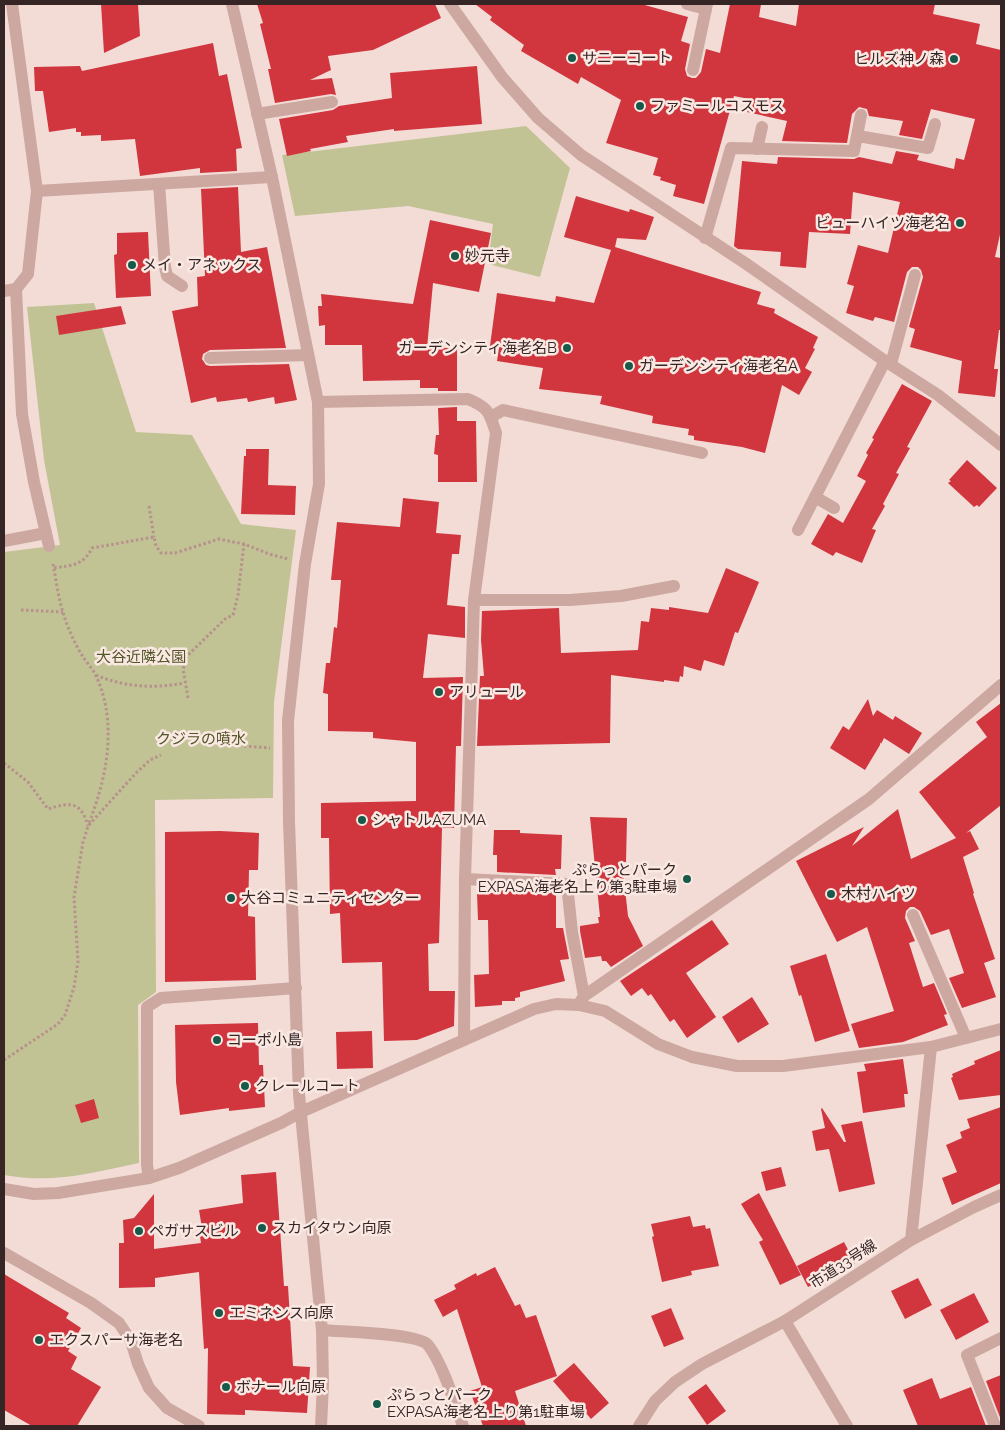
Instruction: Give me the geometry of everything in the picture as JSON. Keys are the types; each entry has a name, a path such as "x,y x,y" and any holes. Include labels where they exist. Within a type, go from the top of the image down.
{"street":[{"path":"12,4 38,192 28,274 10,290 22,414 34,482 49,546"},
{"path":"232,4 272,177 318,402 320,484 305,564 288,722 288,749 299,1094 322,1330 323,1384 321,1426"},
{"path":"450,4 502,77 538,118 581,155 745,263 938,395 1001,445"},
{"path":"687,4 707,6 693,70"},
{"path":"258,114 332,102"},
{"path":"705,238 731,148 854,151 861,115"},
{"path":"858,136 928,148 935,124"},
{"path":"757,149 762,127"},
{"path":"38,192 272,177"},
{"path":"159,184 167,276 182,286"},
{"path":"798,530 888,362 915,275"},
{"path":"210,358 308,355"},
{"path":"318,402 468,399 483,406 491,417 496,433 474,600 465,879 464,1040"},
{"path":"491,417 503,410 702,453"},
{"path":"814,498 834,508"},
{"path":"4,541 46,533"},
{"path":"474,600 570,600 620,596 674,586"},
{"path":"4,1189 34,1194 58,1193 149,1178 179,1168 534,1009 581,1000 869,799 1001,687"},
{"path":"465,879 567,884 581,1000"},
{"path":"913,915 966,1038"},
{"path":"149,1178 147,1155 147,1007 160,998 296,988"},
{"path":"581,1000 605,1011 658,1044 692,1057 738,1066 783,1066 931,1047 1001,1029"},
{"path":"910,1240 931,1047"},
{"name":"市道33号線","path":"639,1426 656,1401 675,1382 702,1364 786,1321 910,1240 1001,1195"},
{"path":"4,1254 91,1303 119,1323 131,1341 148,1388 166,1408 200,1426"},
{"path":"786,1321 846,1426"},
{"path":"322,1330 408,1337 426,1343 437,1360 463,1426"},
{"path":"995,1426 967,1355 1001,1338"}],"path":[{"path":"149,506 156,546 161,553 175,553 219,539 244,544 269,554 305,564"},
{"path":"54,568 79,563 87,558 92,548 154,538"},
{"path":"188,698 183,669 188,656 225,619 232,615 238,595 244,544"},
{"path":"4,1060 58,1024 65,1015 76,979 78,962 74,897 83,842 99,796 109,744 108,725 102,694 96,675 82,656 63,612 49,546"},
{"path":"21,610 63,612"},
{"path":"96,675 109,681 157,687 184,683"},
{"path":"244,746 288,749"},
{"path":"88,826 136,773 150,760 161,755"},
{"path":"4,763 28,782 48,809 64,804 76,806 84,812 88,826"}],"green space":[{"path":"526,126 570,168 540,277 488,264 493,224 408,206 295,216 282,155"},
{"name":"大谷近隣公園","path":"94,303 136,432 192,435 241,524 296,530 274,702 273,798 155,800 156,992 138,1005 139,1163 56,1178 22,1177 4,1175 4,552 60,545 44,460 27,307"}],"building":[{"path":"101,4 138,4 140,36 104,53"},
{"path":"257,4 435,4 441,18 373,50 328,56 331,70 310,80 332,78 336,95 331,94 275,103 268,69 271,69 260,24 263,23"},
{"path":"475,4 641,4 688,17 681,41 690,44 685,69 687,76 692,78 696,78 701,72 706,49 720,53 730,4 761,4 759,17 796,26 799,4 935,4 933,14 980,24 976,44 1001,50 1001,230 995,257 1001,258 1001,330 999,330 994,369 998,369 995,397 958,393 962,361 910,347 915,329 909,327 923,277 918,267 912,267 907,272 894,322 875,317 873,321 846,313 854,286 847,284 858,245 888,253 900,202 853,192 850,234 809,232 806,268 780,266 781,252 738,249 734,246 742,161 777,164 778,157 854,159 859,157 892,164 896,151 919,155 917,160 954,169 956,158 964,160 975,119 931,109 922,139 899,135 903,121 869,116 867,109 859,107 852,114 847,143 782,141 787,121 747,112 749,99 734,96 704,204 673,196 676,185 660,180 661,177 653,175 658,158 606,143 621,100 581,77 578,84 521,51 524,45 490,20 492,17"},
{"path":"213,43 219,76 227,74 242,148 236,149 237,171 200,173 200,168 140,176 135,139 101,141 101,135 81,136 81,132 76,132 76,128 49,132 43,91 35,91 34,67 80,66 82,71"},
{"path":"477,66 482,124 394,131 394,129 346,136 348,142 310,149 311,151 287,156 279,119 333,110 339,106 392,98 390,73"},
{"path":"238,187 241,252 267,247 286,348 210,350 203,354 202,359 206,365 210,366 289,364 297,400 275,404 274,397 248,402 247,398 217,402 216,397 191,403 172,311 198,306 197,277 205,276 201,189"},
{"path":"576,196 629,212 630,209 654,217 646,240 617,238 615,247 761,292 757,304 775,309 774,313 818,337 813,348 815,349 805,368 812,372 799,395 782,385 765,453 742,447 694,440 694,436 688,435 689,429 652,423 653,416 600,404 602,396 539,389 543,368 497,361 499,348 490,346 497,293 555,302 556,296 594,303 611,250 564,237"},
{"path":"430,220 491,233 479,292 433,283 427,348 457,348 457,391 438,391 438,388 420,388 420,380 363,381 362,345 325,345 325,325 319,326 318,306 322,306 321,294 413,304"},
{"name":"メイ・アネックス","path":"148,232 151,296 116,298 114,255 117,254 117,233"},
{"path":"121,306 126,324 59,335 56,316"},
{"path":"902,384 932,401 907,447 910,448 896,473 899,474 883,504 885,506 872,529 876,530 862,563 836,552 833,556 811,544 828,514 843,523 866,481 857,476 868,455 866,453 874,439 872,438"},
{"path":"457,407 457,421 476,421 477,482 438,482 438,455 434,454 436,435 439,435 438,408"},
{"path":"246,449 269,449 268,485 296,486 295,515 241,514"},
{"path":"967,460 997,488 979,507 977,505 974,507 948,483"},
{"path":"403,498 439,502 436,533 461,535 459,554 452,554 447,605 465,607 465,638 428,634 423,678 463,677 461,746 456,746 454,828 442,828 439,943 428,944 429,991 455,991 454,1026 417,1040 384,1041 382,962 342,963 340,913 330,914 329,838 321,838 321,803 416,801 416,742 373,738 373,732 328,731 328,694 323,693 326,663 330,663 334,627 337,628 341,580 331,580 337,522 400,527"},
{"path":"726,568 759,582 738,633 735,632 724,666 704,660 701,671 684,666 683,677 680,676 679,682 664,680 664,682 611,675 610,743 477,746 480,676 484,676 481,640 482,611 559,608 561,653 638,650 641,621 649,622 651,608 669,610 669,607 708,613"},
{"path":"868,699 873,716 877,710 893,720 895,716 922,733 909,754 884,738 865,770 830,748 843,726 849,730"},
{"path":"1001,703 1001,805 966,833 970,831 979,849 963,857 973,894 995,959 984,963 996,997 962,1008 949,978 964,973 949,929 931,935 920,911 910,907 906,911 905,918 915,941 909,943 923,987 934,983 947,1014 944,1015 948,1025 903,1042 859,1048 851,1024 894,1011 867,927 837,942 796,861 864,827 852,846 898,809 911,859 956,838 919,792 987,737 976,722"},
{"path":"590,817 627,818 626,862 622,862 628,916 643,946 611,967 606,961 602,961 601,956 585,958 580,931 580,926 599,923 598,917 600,917"},
{"path":"494,830 520,830 520,833 562,835 561,869 555,869 556,875 497,872 497,855 493,855"},
{"name":"大谷コミュニティセンター","path":"220,831 259,833 258,870 249,870 248,916 255,917 256,980 165,982 165,832"},
{"path":"497,889 556,892 556,928 563,928 569,959 560,960 565,981 520,992 520,997 515,998 515,1001 502,1001 502,1005 475,1007 474,975 489,974 488,920 478,920 477,893 497,893"},
{"path":"712,920 729,944 686,973 716,1017 687,1038 674,1019 670,1022 651,994 648,996 642,988 631,996 620,981"},
{"path":"826,954 850,1031 815,1042 790,966"},
{"path":"752,997 769,1024 738,1043 722,1017"},
{"path":"258,1023 259,1065 263,1065 265,1107 229,1111 229,1108 180,1115 176,1082 175,1025"},
{"path":"372,1031 373,1068 337,1069 336,1032"},
{"path":"1001,1050 1001,1095 959,1100 951,1078 953,1077 952,1074 975,1064 974,1061"},
{"path":"903,1059 908,1094 904,1094 905,1107 863,1113 857,1072 866,1071 864,1064"},
{"path":"94,1099 99,1118 81,1123 75,1105"},
{"path":"1001,1107 1001,1183 952,1205 942,1178 957,1172 946,1145 962,1138 960,1132 970,1128 967,1119"},
{"path":"822,1108 844,1142 846,1142 841,1125 862,1121 875,1184 839,1192 829,1149 816,1151 812,1131 825,1128"},
{"path":"781,1167 786,1186 766,1191 761,1172"},
{"path":"276,1172 284,1286 288,1286 293,1366 310,1367 307,1413 245,1410 245,1415 207,1414 208,1348 204,1349 199,1272 155,1278 155,1287 119,1288 119,1243 124,1243 123,1220 134,1218 154,1194 154,1249 201,1243 199,1229 202,1228 199,1210 243,1203 241,1175"},
{"path":"759,1193 801,1275 780,1285 759,1242 763,1240 741,1204"},
{"path":"690,1216 693,1227 705,1225 706,1229 710,1228 719,1266 691,1271 692,1275 662,1282 651,1224"},
{"path":"844,1242 855,1263 808,1287 797,1266"},
{"path":"495,1267 515,1306 520,1304 526,1318 536,1315 557,1376 515,1391 526,1426 483,1426 470,1391 482,1387 457,1309 443,1317 434,1300 456,1289 454,1285 476,1273 477,1276"},
{"name":"エクスパーサ海老名","path":"4,1274 69,1313 66,1318 81,1328 68,1351 77,1357 71,1369 101,1387 77,1426 32,1426 4,1410"},
{"path":"918,1278 932,1305 905,1319 891,1291"},
{"path":"974,1293 989,1322 956,1340 940,1310"},
{"path":"671,1308 684,1339 664,1347 651,1316"},
{"path":"574,1363 609,1403 591,1419 580,1406 577,1409 553,1381"},
{"path":"1001,1375 1001,1420 986,1381"},
{"path":"932,1378 940,1399 971,1387 986,1426 918,1426 903,1390"},
{"path":"706,1384 726,1411 707,1425 688,1397"}],"place":[{"name":"サニーコート","path":"572,58"},
{"name":"ヒルズ神ノ森","path":"954,59"},
{"name":"ファミールコスモス","path":"640,106"},
{"name":"ビューハイツ海老名","path":"960,223"},
{"name":"妙元寺","path":"455,256"},
{"name":"メイ・アネックス","path":"132,265"},
{"name":"ガーデンシティ海老名B","path":"567,348"},
{"name":"ガーデンシティ海老名A","path":"629,366"},
{"name":"アリュール","path":"439,692"},
{"name":"シャトルAZUMA","path":"362,820"},
{"name":"ぷらっとパーク EXPASA海老名上り第3駐車場","path":"687,879"},
{"name":"木村ハイツ","path":"831,894"},
{"name":"大谷コミュニティセンター","path":"231,898"},
{"name":"コーポ小島","path":"217,1040"},
{"name":"クレールコート","path":"245,1086"},
{"name":"スカイタウン向原","path":"262,1228"},
{"name":"ペガサスビル","path":"139,1231"},
{"name":"エミネンス向原","path":"219,1313"},
{"name":"エクスパーサ海老名","path":"39,1340"},
{"name":"ボナール向原","path":"226,1387"},
{"name":"ぷらっとパーク EXPASA海老名上り第1駐車場","path":"377,1404"}],"park label":[{"name":"クジラの噴水","path":"201,739"}]}
